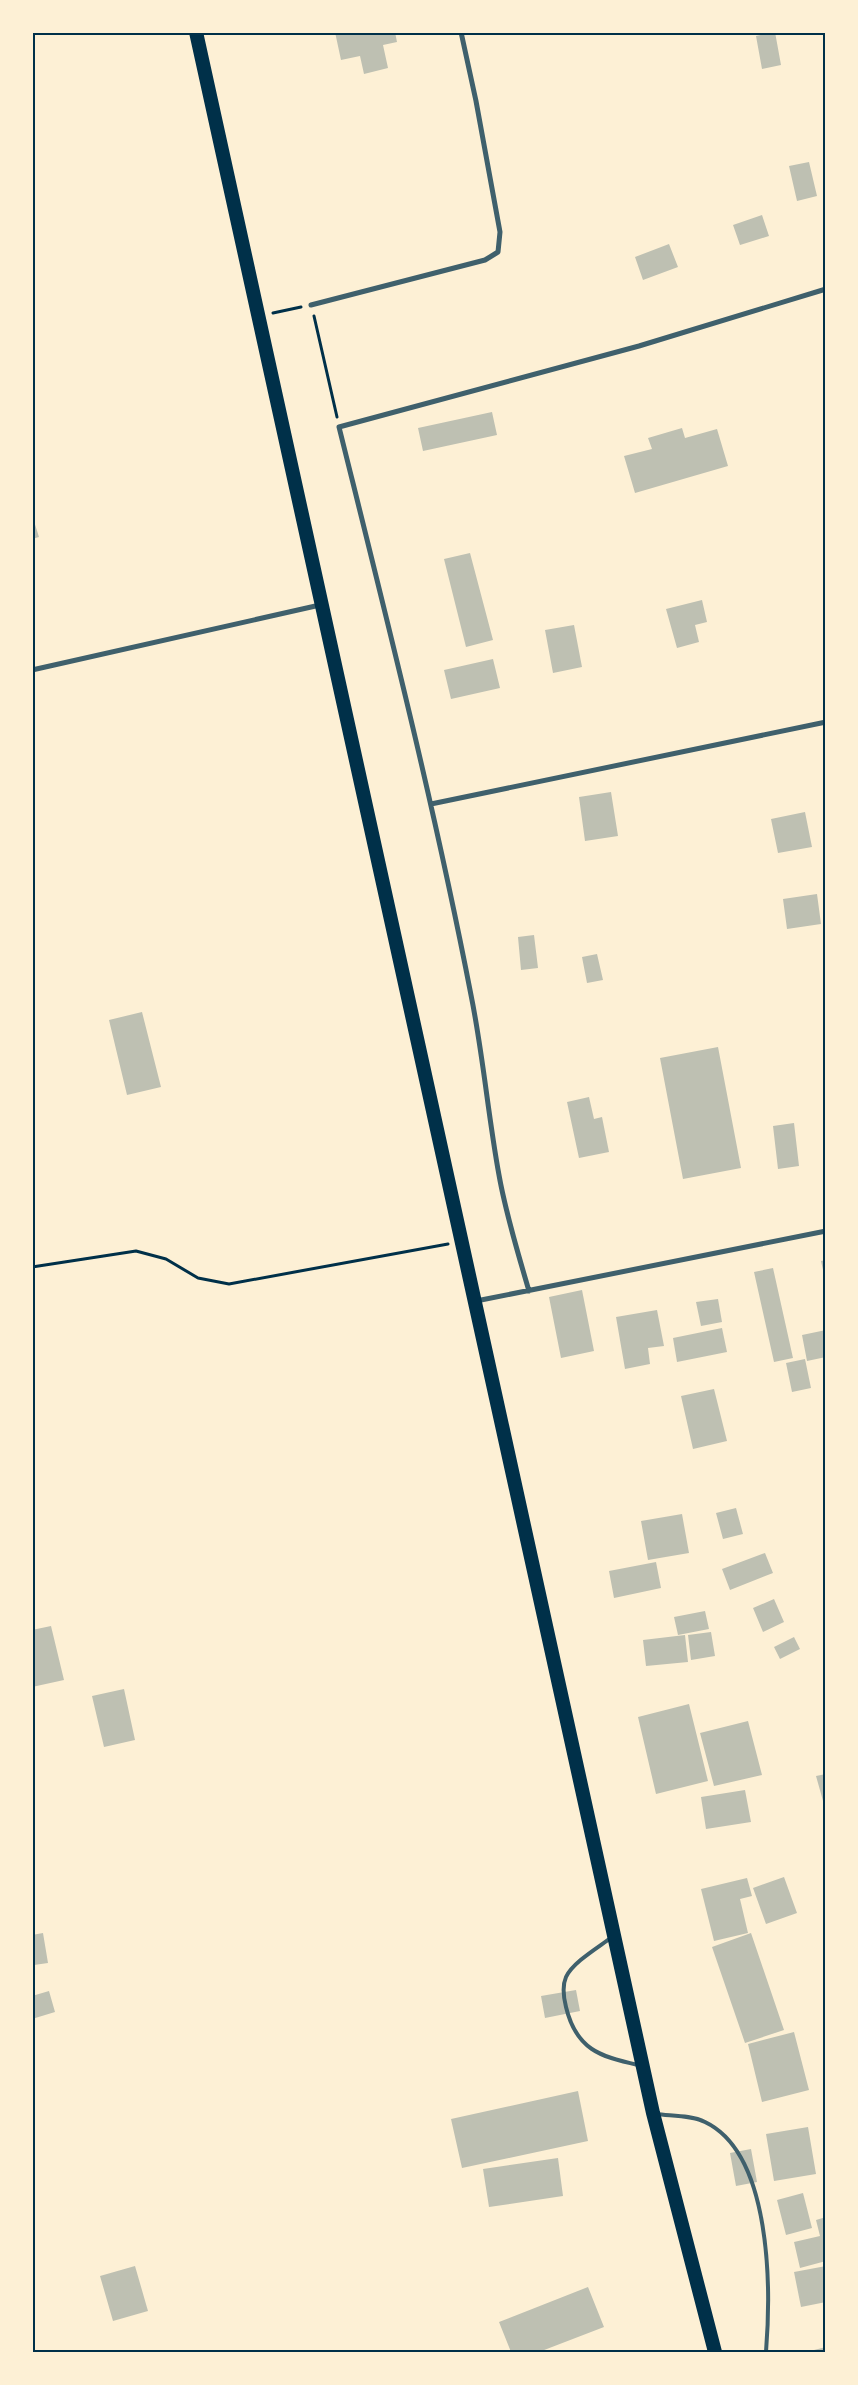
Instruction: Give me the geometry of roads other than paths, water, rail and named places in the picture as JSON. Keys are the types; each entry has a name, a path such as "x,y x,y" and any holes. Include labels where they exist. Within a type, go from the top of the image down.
{"highway":[{"path":"196,32 320,605 653,2113 715,2352"}],"street":[{"path":"311,305 485,260 498,252 500,232 476,101 461,32"},
{"path":"529,1291 504,1201 472,997 431,804 339,427 640,346 826,289"},
{"path":"32,670 320,605"},
{"path":"431,804 826,722"},
{"path":"474,1302 826,1231"}],"lane":[{"path":"614,1935 582,1959 566,1977 564,1995 570,2021 583,2044 605,2058 643,2066"},
{"path":"653,2113 704,2121 720,2131 738,2151 753,2188 765,2244 768,2321 766,2352"}]}
